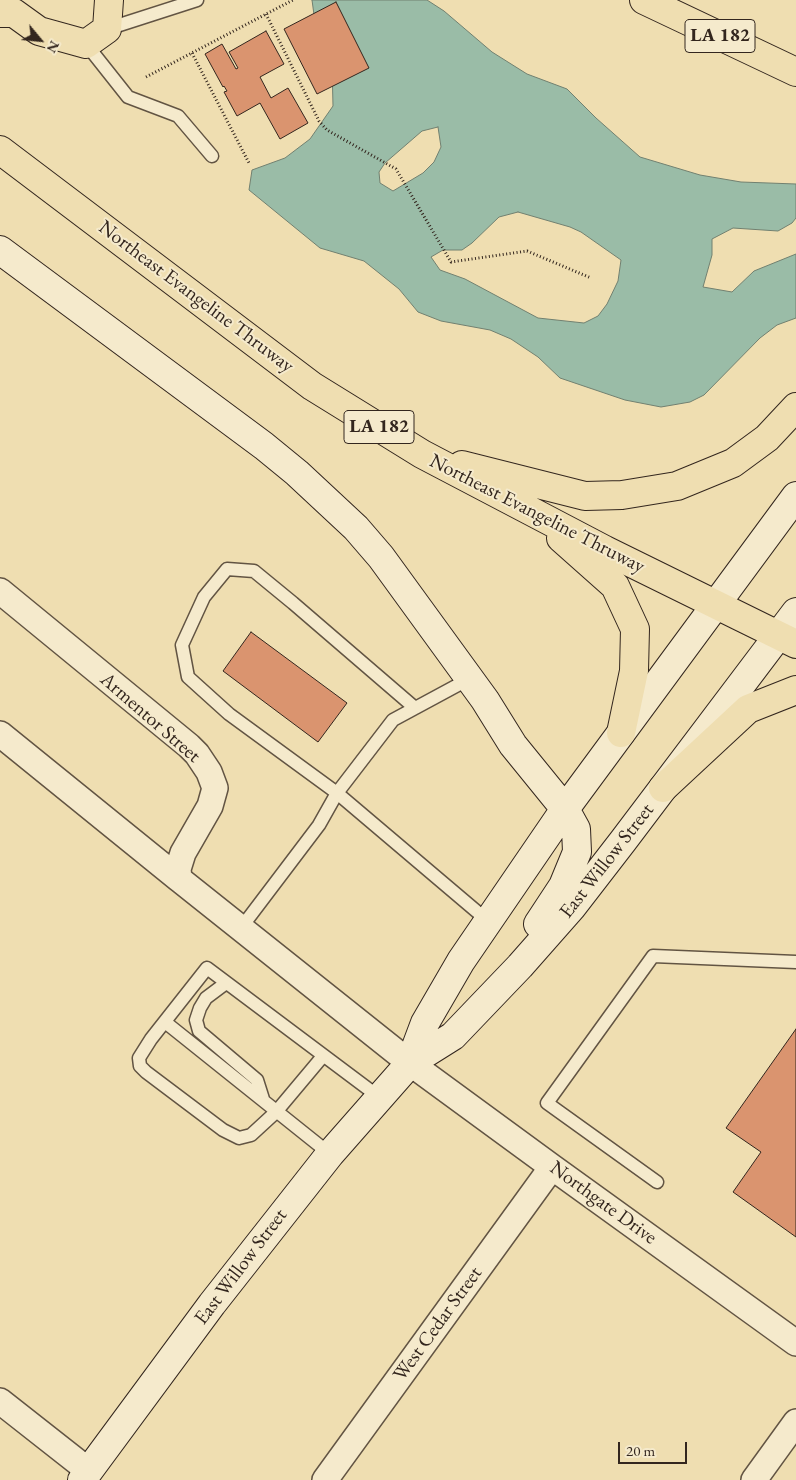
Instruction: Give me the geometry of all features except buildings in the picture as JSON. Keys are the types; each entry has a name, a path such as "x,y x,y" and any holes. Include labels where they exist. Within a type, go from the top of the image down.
{"highway":[{"path":"5,9 39,30 97,36 109,0"},
{"name":"LA 182","path":"644,0 792,71"},
{"name":"Northeast Evangeline Thruway","path":"0,150 312,386 422,454 532,513 787,640"},
{"path":"422,454 586,496 622,495 677,486 733,463 767,438 796,407"},
{"path":"532,513 615,586 635,629 634,671 621,733"},
{"path":"663,788 748,709 796,690"}],"main road":[{"path":"0,250 264,446 297,473 356,528 380,557 469,679 513,745 565,809 576,830 577,852 563,886 540,921 520,966"},
{"name":"East Willow Street","path":"410,1063 425,1023 461,960 565,809 796,496"},
{"name":"East Willow Street","path":"85,1475 212,1304 330,1154 410,1063 453,1036 520,966 572,907 663,788 787,640 796,612"}],"street":[{"name":"Armentor Street","path":"0,591 189,746 209,772 215,788 210,806 183,853 178,869 179,878"},
{"path":"0,734 410,1063"},
{"name":"Northgate Drive","path":"410,1063 796,1343"},
{"name":"West Cedar Street","path":"325,1480 552,1167"},
{"path":"0,1401 85,1475"},
{"path":"754,1480 796,1422"}],"lane":[{"path":"198,0 97,36 128,97 178,116 212,156"},
{"path":"415,708 254,571 227,569 204,597 182,645 188,677 229,714 337,793 488,921"},
{"path":"241,928 319,825 337,793 393,720 469,679"},
{"path":"657,1182 547,1103 653,956 796,962"},
{"path":"323,1056 276,1112 250,1135 239,1138 223,1130 146,1072 140,1066 138,1058 207,968 379,1097"},
{"path":"226,983 206,998 200,1008 196,1020 199,1031 257,1080 263,1099"},
{"path":"165,1022 330,1154"}],"path":[{"path":"146,77 293,0"},
{"path":"266,14 319,121 327,130 396,169 451,262 527,250 591,278"},
{"path":"192,53 250,163"}],"shaded area":[{"path":"312,0 427,0 444,11 492,52 527,74 567,89 640,157 700,175 741,182 796,184 796,218 792,223 778,231 733,228 712,239 712,255 703,287 732,292 754,271 796,254 796,318 777,325 760,338 704,395 690,402 661,407 625,400 560,378 538,357 511,339 490,330 441,321 418,312 399,289 364,261 320,248 249,190 252,170 285,158 310,139 333,106 332,65 315,22","holes":["438,127 441,147 434,162 423,173 393,191 380,183 379,172 385,163 422,131","518,212 581,232 621,260 618,281 607,304 598,316 584,323 538,318 465,279 440,270 431,257 443,250 462,250 499,217"]}]}
